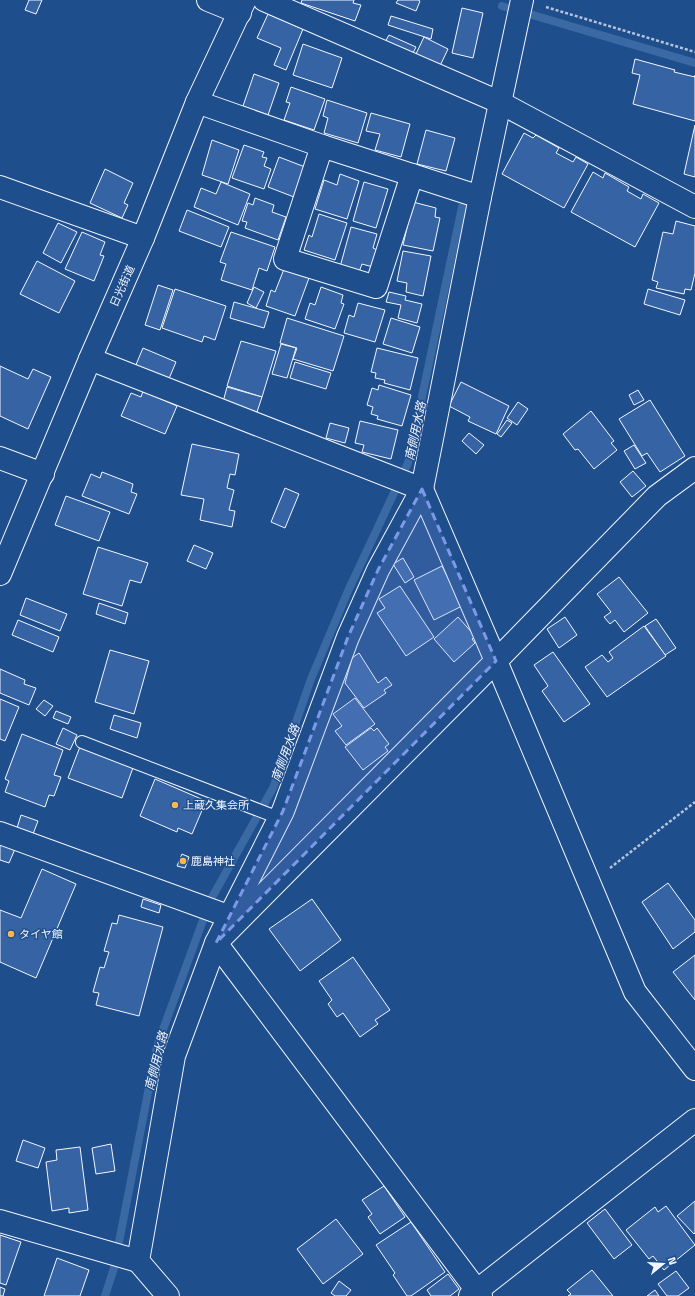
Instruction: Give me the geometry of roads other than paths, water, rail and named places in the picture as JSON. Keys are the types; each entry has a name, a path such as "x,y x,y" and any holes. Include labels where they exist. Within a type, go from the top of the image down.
{"main road":[{"path":"208,0 242,6"},
{"path":"264,0 499,102 695,207"},
{"path":"131,1259 174,1056 216,943 222,914 275,816 348,637 416,487 522,0"},
{"name":"日光街道","path":"0,574 90,359 143,238 197,102 242,6"},
{"path":"197,102 322,146 480,197"},
{"path":"322,146 285,259 376,287 412,175"},
{"path":"0,187 143,238"},
{"path":"90,359 416,487 496,661 635,992 695,1069"},
{"path":"0,458 43,474"},
{"path":"216,943 496,661 657,496 695,468"},
{"path":"0,833 222,914"},
{"path":"216,943 476,1294 695,1120"},
{"path":"0,1221 131,1259 168,1296"}],"lane":[{"path":"82,742 275,816"}],"waterway":[{"path":"502,6 695,63"},
{"name":"南側用水路","path":"105,1296 114,1268 157,1046 210,901 273,788 311,679 348,591 408,463 462,207"}],"place":[{"name":"上蔵久集会所","path":"175,805"},
{"name":"鹿島神社","path":"183,861"},
{"name":"タイヤ館","path":"11,934"}]}
